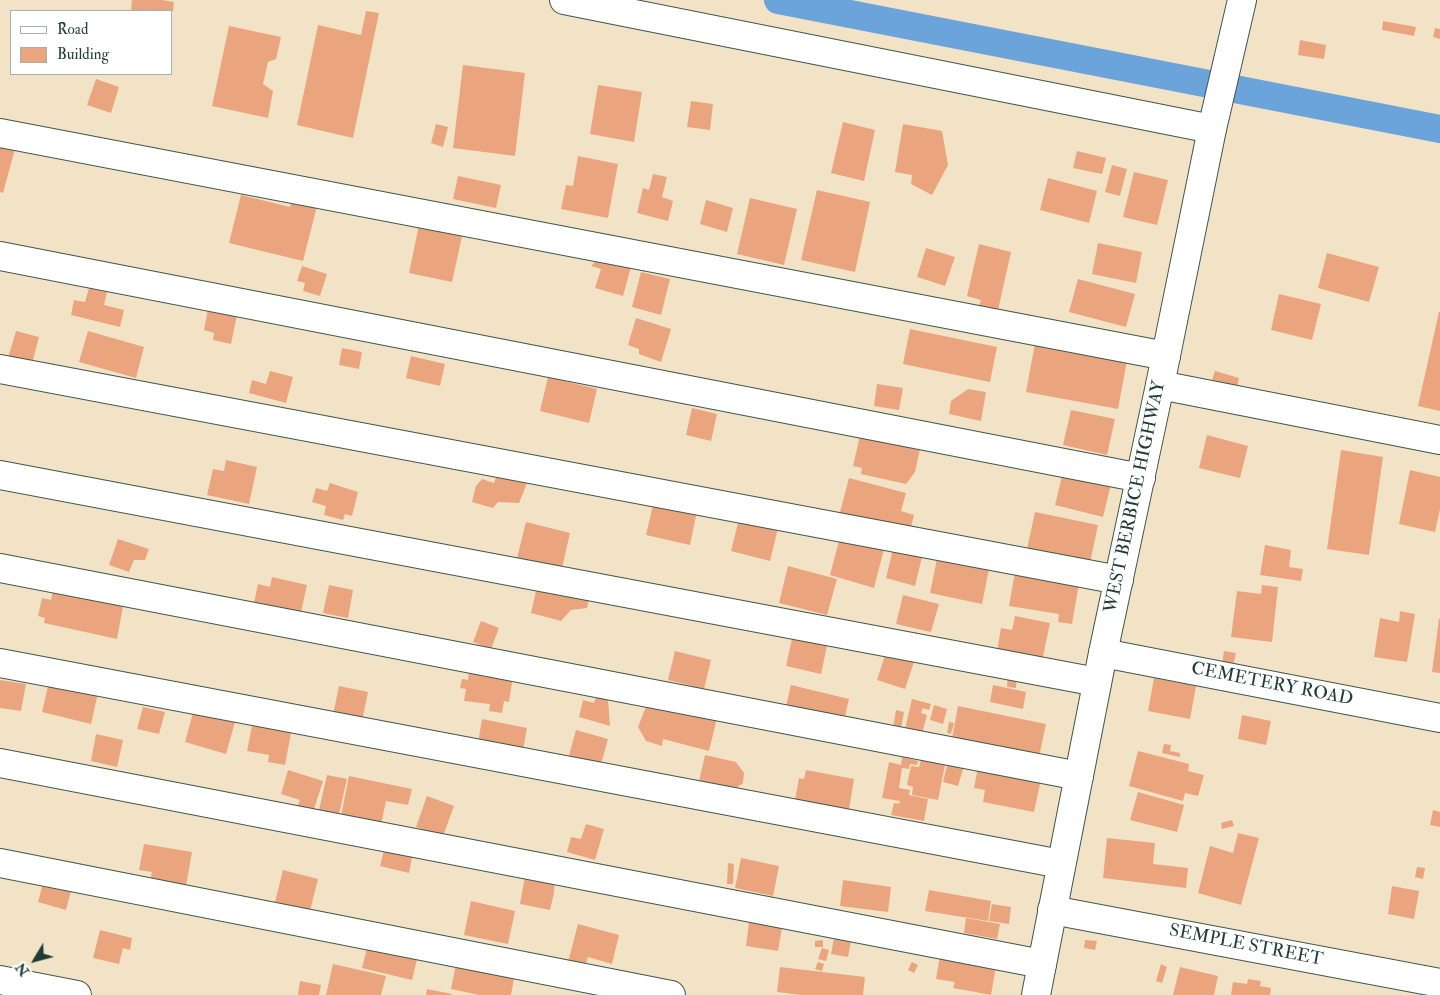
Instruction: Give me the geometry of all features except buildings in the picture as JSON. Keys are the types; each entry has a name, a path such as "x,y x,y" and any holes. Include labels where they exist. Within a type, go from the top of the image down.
{"street":[{"path":"564,0 1212,129"},
{"name":"WEST BERBICE HIGHWAY","path":"1036,995 1103,653 1141,478 1212,129 1242,0"},
{"path":"0,133 1166,356"},
{"path":"0,256 1141,478"},
{"path":"0,369 1119,580"},
{"path":"1160,385 1440,440"},
{"path":"0,476 1098,682"},
{"path":"0,568 1079,776"},
{"name":"CEMETERY ROAD","path":"1103,653 1440,718"},
{"path":"0,663 1061,864"},
{"path":"0,763 1042,964"},
{"path":"0,863 671,995"},
{"name":"SEMPLE STREET","path":"1052,910 1440,983"},
{"path":"0,980 77,995"}],"waterway":[{"path":"778,0 1440,129"}]}
